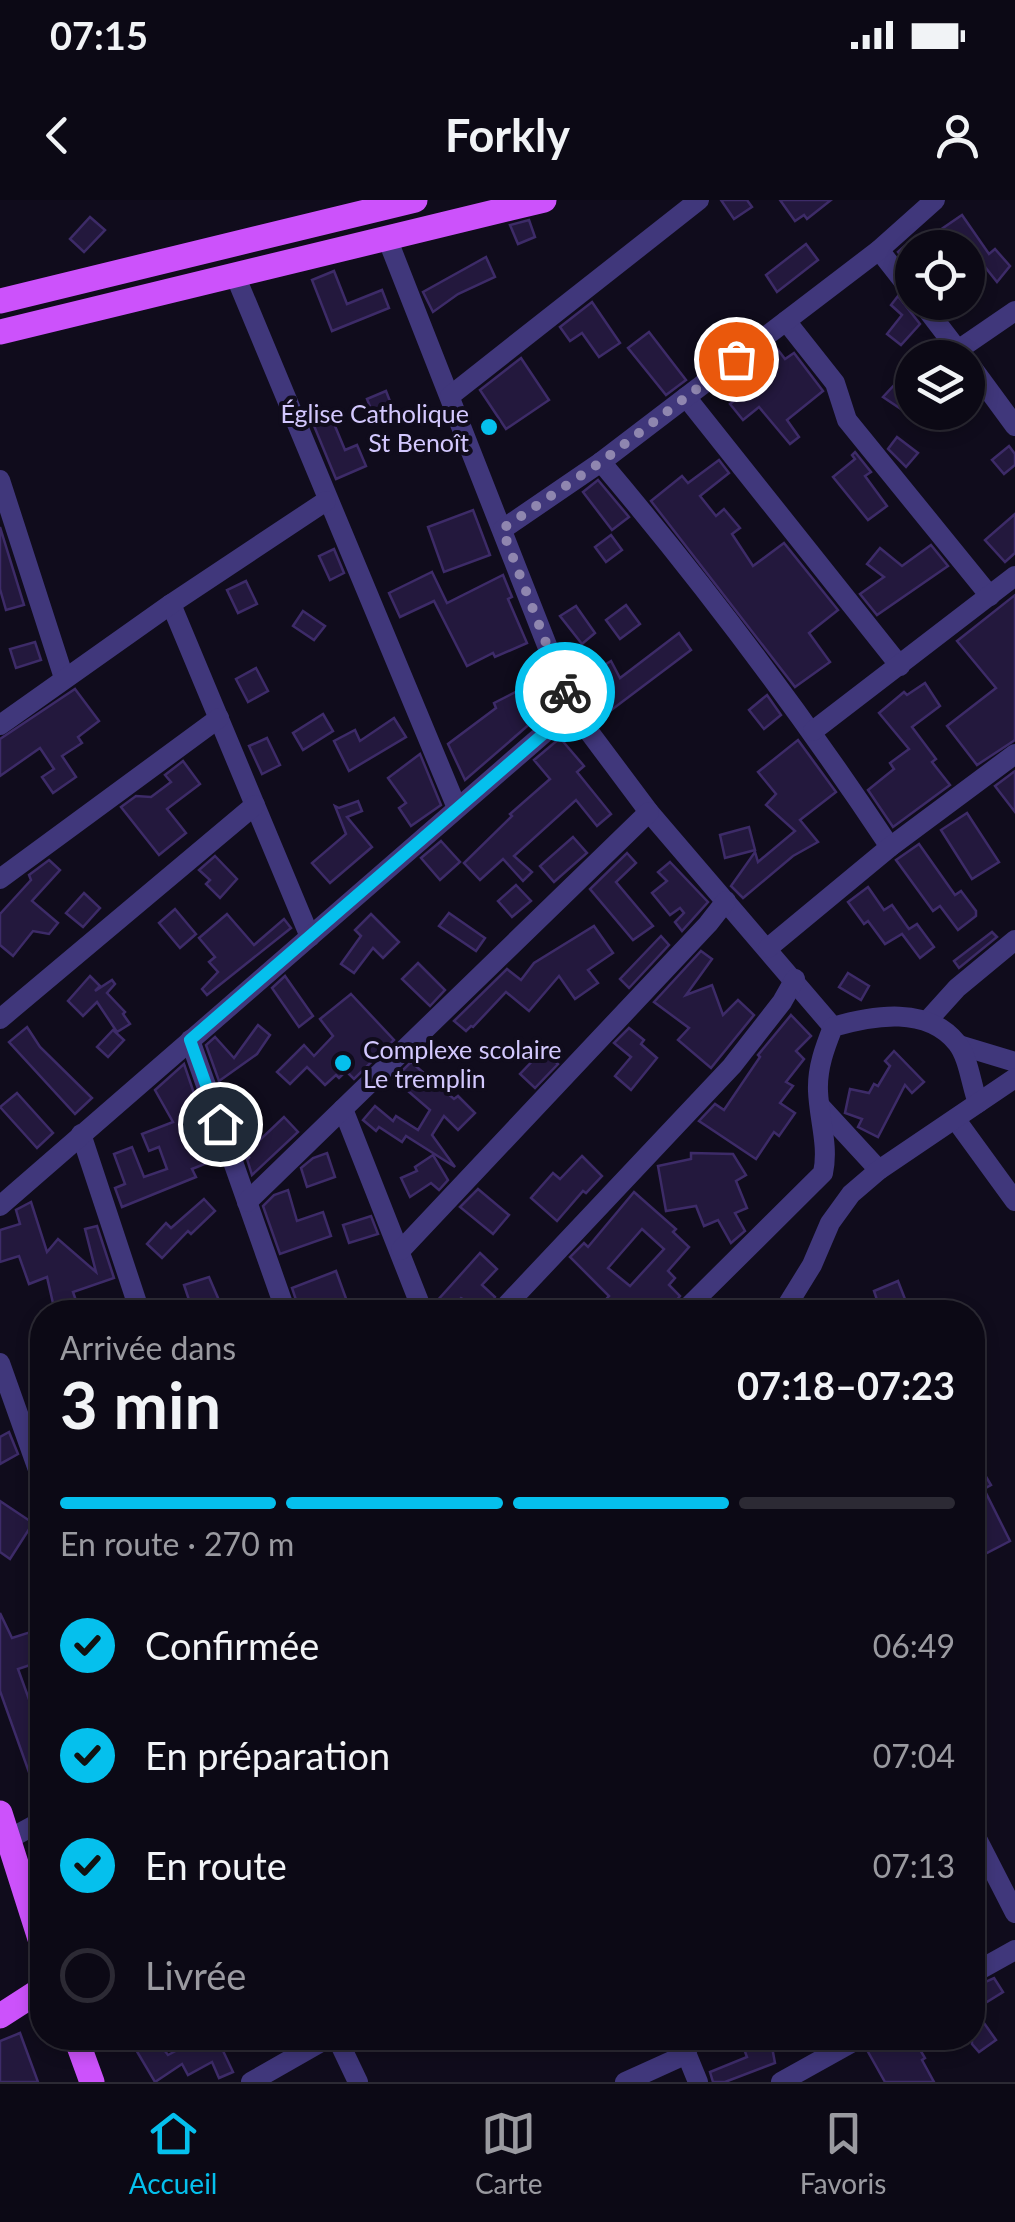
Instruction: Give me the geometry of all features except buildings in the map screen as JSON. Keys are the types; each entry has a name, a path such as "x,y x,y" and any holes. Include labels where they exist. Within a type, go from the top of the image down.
{"main road":[{"path":"0,301 415,200"},
{"path":"0,332 544,200"},
{"path":"0,1813 30,1906"},
{"path":"0,2016 30,1997"},
{"path":"80,2050 92,2082"}],"street":[{"path":"450,396 699,200"},
{"path":"502,529 601,462 879,250 935,200"},
{"path":"386,238 572,709 649,812 833,1027"},
{"path":"879,250 895,270"},
{"path":"234,275 458,808"},
{"path":"983,340 1015,312"},
{"path":"934,320 950,340"},
{"path":"786,321 835,383 847,420 990,596"},
{"path":"985,386 1015,426"},
{"path":"686,397 900,666"},
{"path":"601,462 673,547 813,731 890,847"},
{"path":"0,480 64,678"},
{"path":"0,724 326,500"},
{"path":"813,731 1015,576"},
{"path":"171,604 310,937"},
{"path":"0,1206 572,709"},
{"path":"0,878 219,718"},
{"path":"768,948 890,847 1015,754"},
{"path":"0,1018 255,805"},
{"path":"247,1202 649,812"},
{"path":"401,1250 704,929 726,900"},
{"path":"929,1019 957,988 1015,940"},
{"path":"511,1300 732,1066 795,979"},
{"path":"833,1027 869,1016 929,1019 959,1045 1015,1062"},
{"path":"702,1300 822,1173 826,1157 820,1068 833,1027"},
{"path":"190,1040 282,1300"},
{"path":"959,1045 978,1103"},
{"path":"790,1300 812,1265 830,1223 851,1194 879,1170 1015,1078"},
{"path":"820,1106 879,1170"},
{"path":"343,1109 419,1300"},
{"path":"956,1120 1015,1201"},
{"path":"80,1134 136,1300"},
{"path":"822,1173 851,1194"},
{"path":"0,1363 30,1447"},
{"path":"9,1839 30,1828"},
{"path":"985,1854 1015,1913"},
{"path":"985,1967 1015,1950"},
{"path":"251,2082 307,2050"},
{"path":"342,2050 358,2082"},
{"path":"625,2082 677,2050"},
{"path":"685,2050 698,2082"},
{"path":"781,2082 838,2050"}],"way so far":[{"path":"565,692 502,529 601,462 736,359"}],"place":[{"name":"Église Catholique St Benoît","path":"489,427"},
{"name":"Complexe scolaire Le tremplin","path":"343,1063"}],"route":[{"path":"220,1124 190,1040 572,709 565,692"}]}
